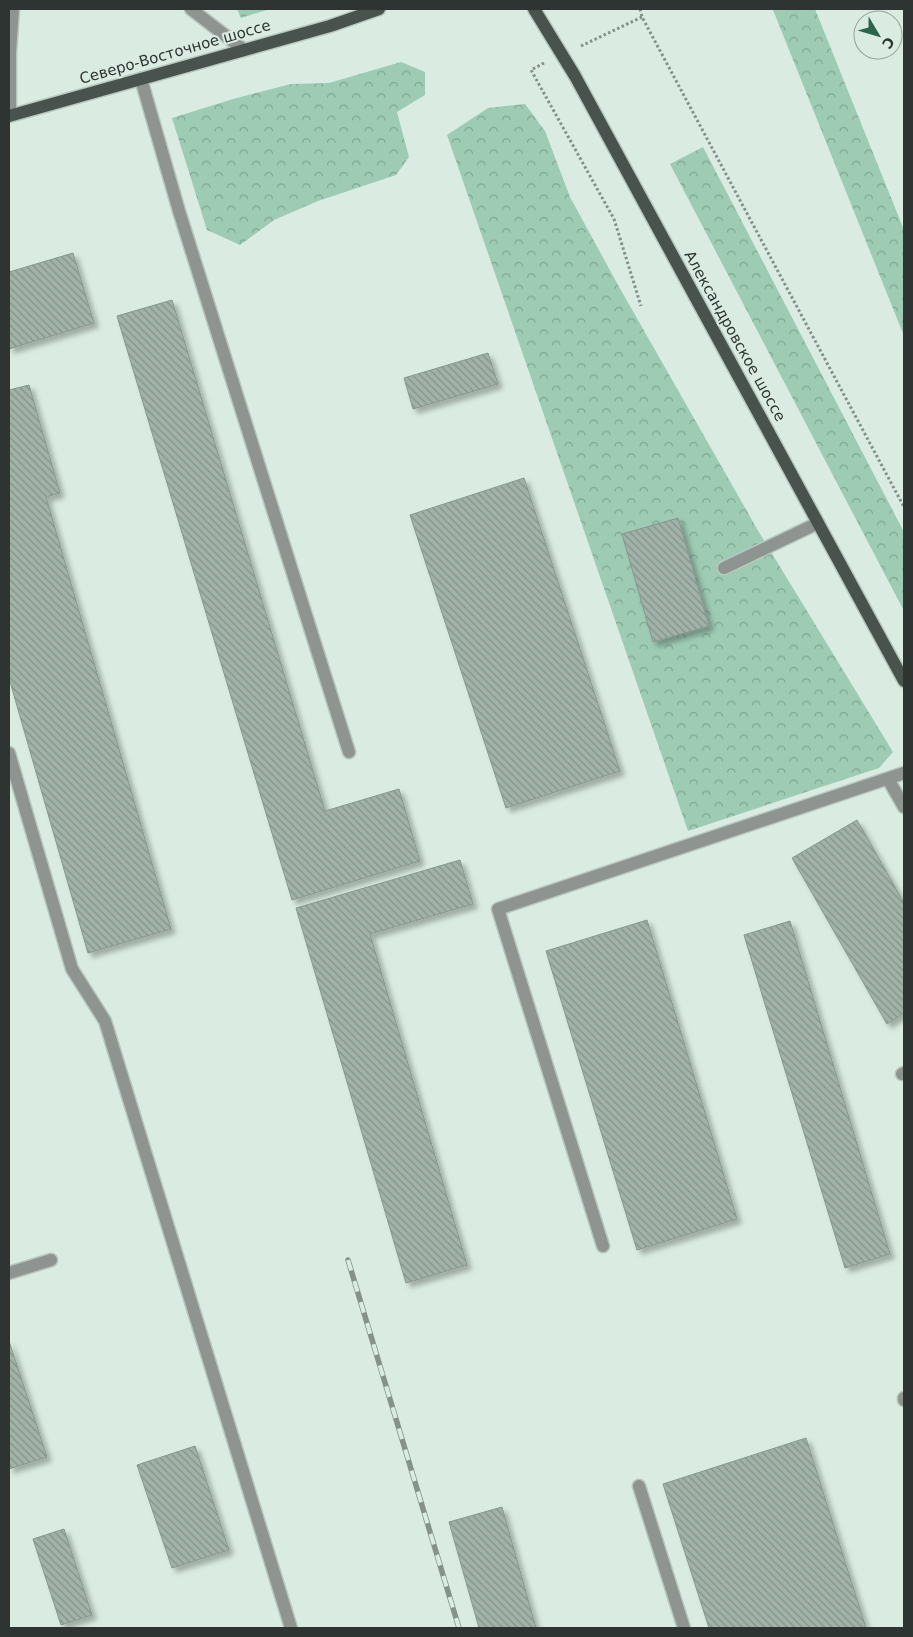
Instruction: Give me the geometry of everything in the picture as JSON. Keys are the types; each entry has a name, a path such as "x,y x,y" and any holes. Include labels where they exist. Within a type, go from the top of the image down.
{"main road":[{"name":"Северо-Восточное шоссе","path":"10,116 330,26 378,9"},
{"name":"Александровское шоссе","path":"534,9 575,76 904,681"}],"lane":[{"path":"10,116 10,52 13,9"},
{"path":"191,9 244,50"},
{"path":"141,79 178,210 349,752"},
{"path":"724,568 818,523"},
{"path":"9,753 72,968 105,1020 292,1628"},
{"path":"603,1246 498,908 904,773"},
{"path":"888,779 904,807"},
{"path":"9,1273 51,1260"},
{"path":"639,1486 684,1628"}],"path":[{"path":"640,9 646,26 904,507"}],"green space":[{"path":"237,9 270,9 241,18"},
{"path":"815,9 904,230 904,336 773,10"},
{"path":"401,62 425,72 425,95 397,112 409,157 396,175 318,201 274,220 240,245 207,230 172,118 233,99 291,84 329,83"},
{"path":"525,104 545,131 570,197 618,285 760,534 893,752 879,768 688,831 447,135 488,108"},
{"path":"703,147 904,532 904,611 670,164"}],"building":[{"path":"73,253 94,323 9,349 9,272"},
{"path":"172,300 325,811 399,789 420,861 292,900 117,316"},
{"path":"488,353 498,384 413,409 404,378"},
{"path":"29,385 60,493 46,497 171,929 88,953 9,678 9,390"},
{"path":"524,478 620,771 506,808 410,515"},
{"path":"678,518 709,626 653,642 622,534"},
{"path":"857,820 904,903 904,1013 887,1024 792,858"},
{"path":"460,860 473,904 370,934 467,1265 406,1283 296,908"},
{"path":"647,920 737,1219 637,1250 546,951"},
{"path":"790,921 890,1254 845,1268 744,935"},
{"path":"9,1341 47,1457 9,1469"},
{"path":"806,1438 866,1628 709,1628 663,1484"},
{"path":"195,1446 229,1550 172,1568 137,1465"},
{"path":"502,1507 536,1628 479,1628 449,1522"},
{"path":"64,1529 92,1615 61,1625 33,1539"}],"railway":[{"path":"348,1260 459,1628"}]}
